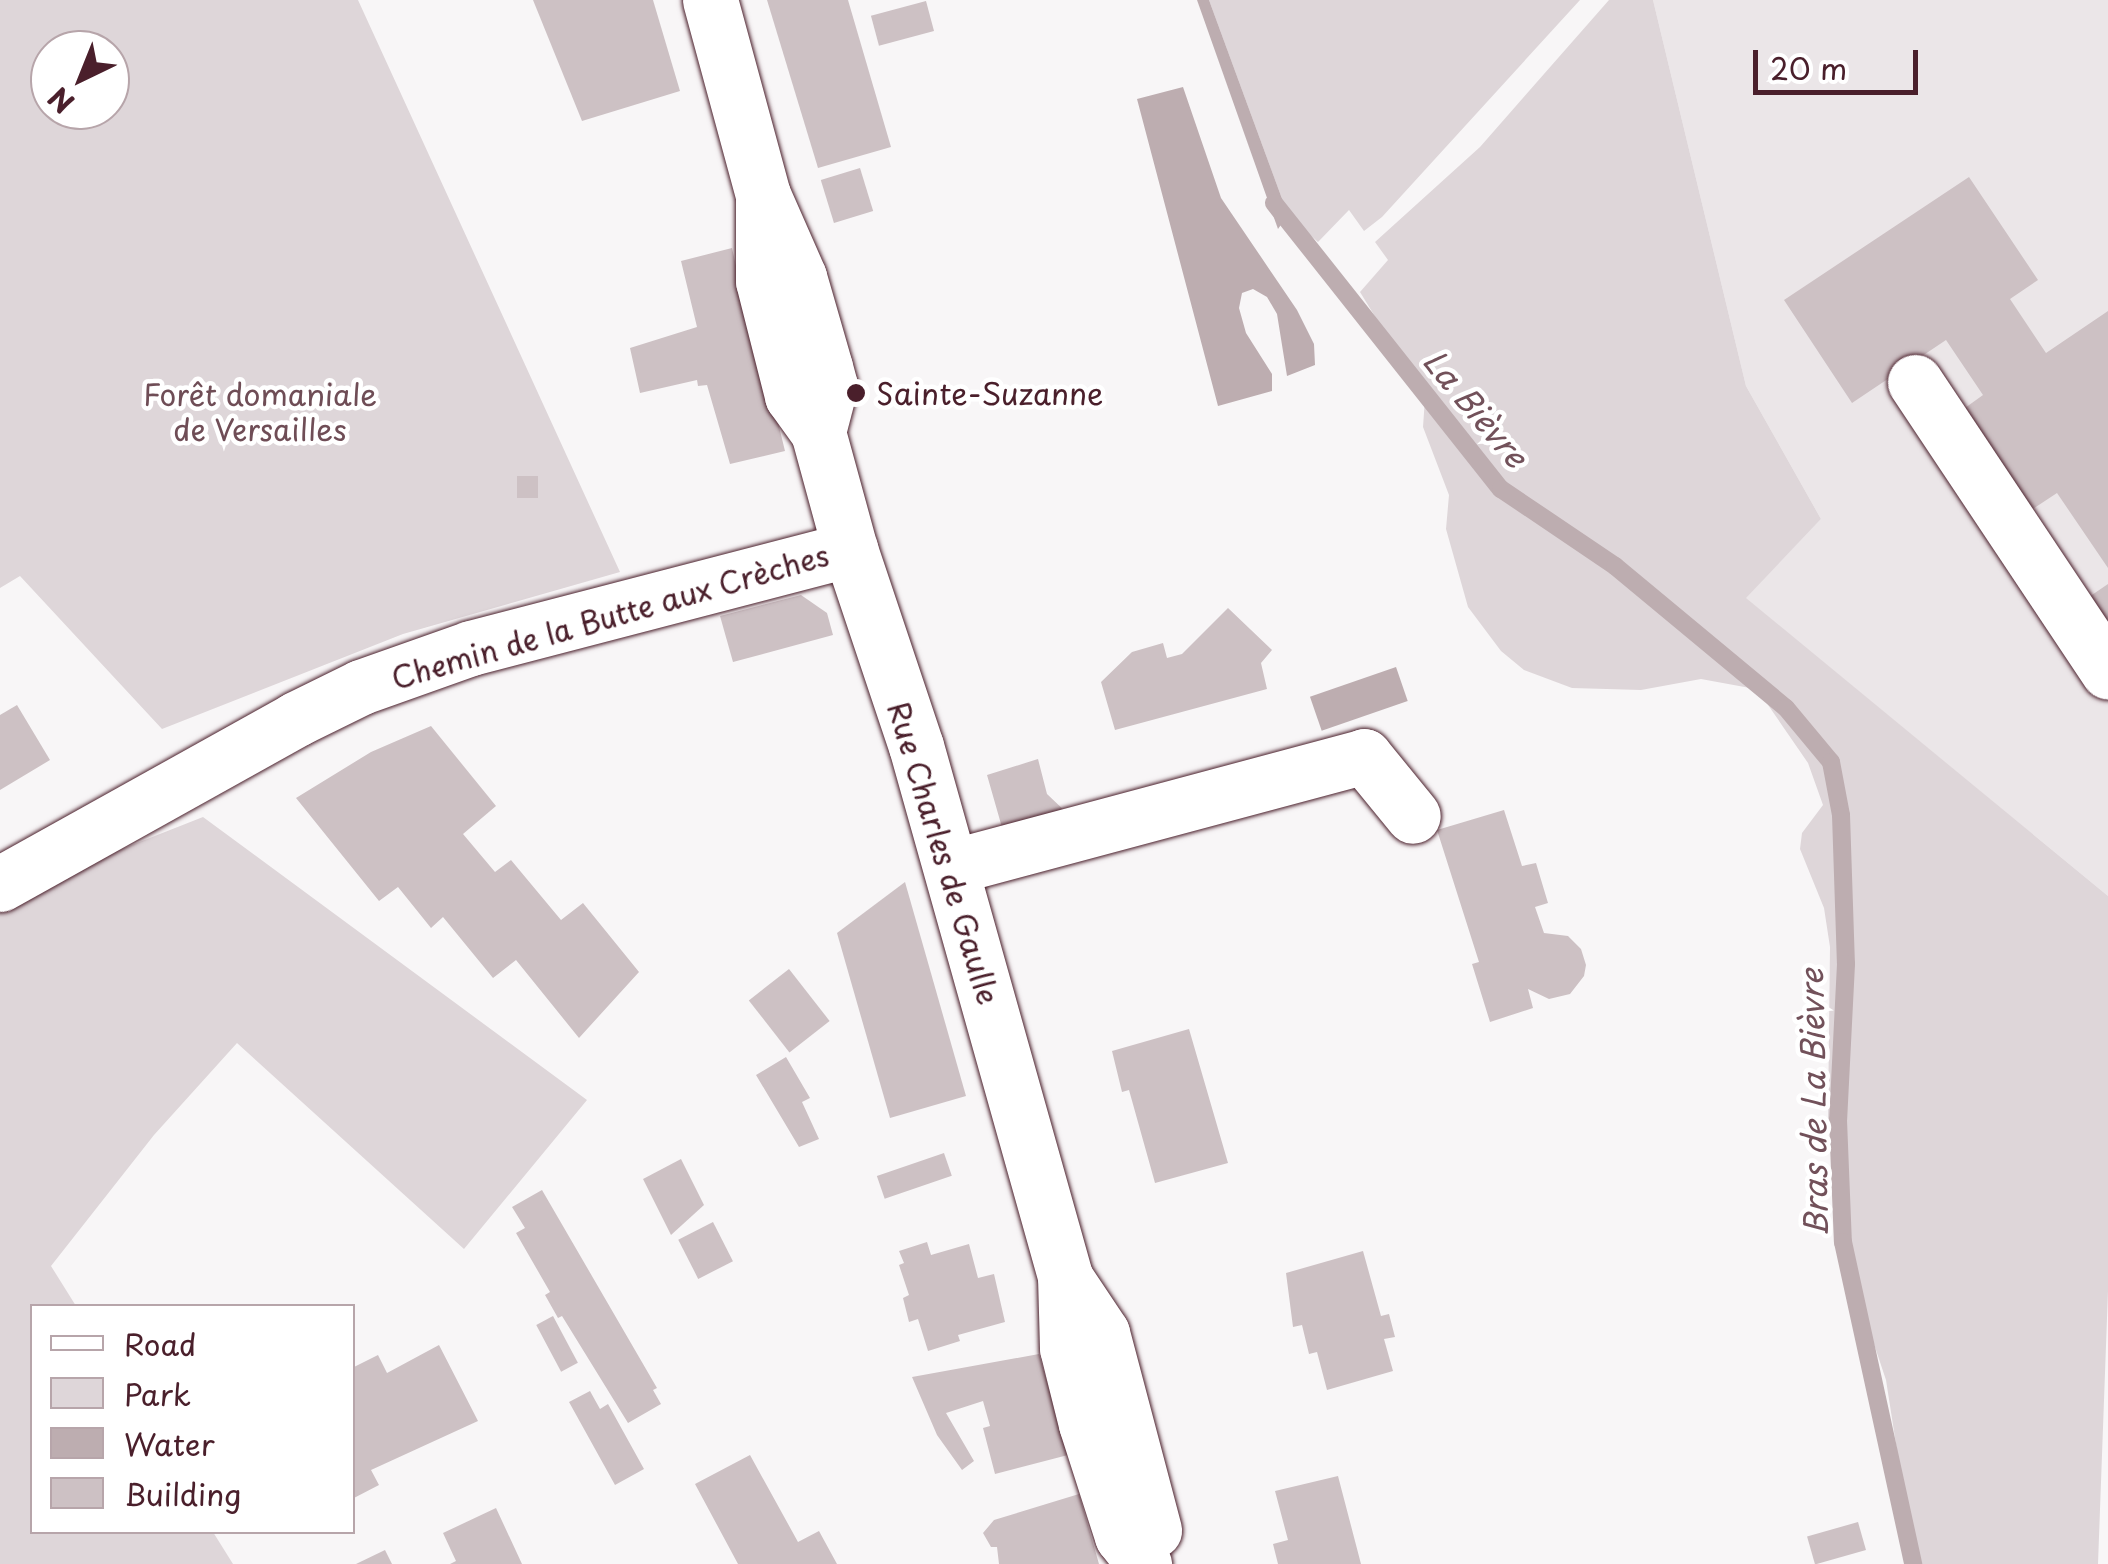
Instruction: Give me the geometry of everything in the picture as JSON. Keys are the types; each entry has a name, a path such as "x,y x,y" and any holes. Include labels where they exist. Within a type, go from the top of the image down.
{"main road":[{"name":"Rue Charles de Gaulle","path":"710,0 764,195 767,298 792,396 818,432 850,549 916,746 1064,1276 1066,1348 1086,1424 1122,1536 1144,1564"},
{"path":"1915,382 2108,672"},
{"name":"Chemin de la Butte aux Crèches","path":"0,884 361,687 471,648 850,549"},
{"path":"951,867 1364,756 1413,816"},
{"name":"Rue Charles de Gaulle","path":"1064,1276 1102,1333 1154,1528 1156,1564"}],"shaded area":[{"path":"1653,0 2108,0 2108,896 1745,598 1821,519 1746,386"}],"green space":[{"name":"Forêt domaniale de Versailles","path":"0,0 358,0 620,572 403,634 162,729 20,576 0,588"},
{"path":"1209,0 1580,0 1382,217 1364,231 1349,210 1318,242 1288,215"},
{"path":"1609,0 1653,0 1746,386 1821,519 1746,598 2108,896 2108,1291 2098,1564 1922,1564 1903,1489 1886,1380 1865,1317 1834,1167 1828,1119 1830,947 1824,908 1800,849 1802,833 1823,805 1808,763 1766,702 1750,688 1701,679 1641,690 1572,688 1524,670 1501,651 1468,607 1446,529 1449,495 1423,427 1425,398 1360,292 1388,260 1375,242 1480,147"},
{"path":"203,817 587,1100 464,1249 237,1043 154,1135 51,1266 75,1304 30,1304 30,1534 214,1534 233,1564 0,1564 0,897"}],"water":[{"path":"1197,0 1209,0 1288,215 1278,229"},
{"path":"1183,87 1221,198 1297,310 1314,344 1315,365 1287,376 1277,314 1267,297 1253,289 1242,293 1239,308 1246,333 1272,374 1272,391 1218,406 1137,99"},
{"path":"1396,667 1408,701 1322,731 1310,697"}],"building":[{"path":"533,0 653,0 680,91 582,121"},
{"path":"767,0 848,0 891,147 818,168"},
{"path":"926,1 934,31 879,46 871,16"},
{"path":"860,168 873,211 834,223 821,180"},
{"path":"1969,177 2038,280 2010,299 2046,353 2108,311 2108,568 2057,493 2025,514 1958,413 1983,395 1946,340 1852,403 1784,300"},
{"path":"732,248 766,400 772,398 785,451 730,464 707,385 698,386 697,380 640,393 630,348 697,327 681,261"},
{"path":"517,476 538,476 538,498 517,498"},
{"path":"2108,584 2108,637 2083,601"},
{"path":"801,595 827,613 833,635 733,662 720,616"},
{"path":"1228,608 1272,650 1261,663 1267,689 1115,730 1101,682 1132,652 1163,643 1167,658 1182,654"},
{"path":"17,705 50,760 0,790 0,715"},
{"path":"431,726 496,806 463,834 495,872 511,860 561,920 583,903 639,972 579,1038 516,960 493,978 443,917 431,928 398,887 379,901 296,798 371,752"},
{"path":"1038,759 1047,794 1067,813 1003,831 987,775"},
{"path":"1504,810 1522,866 1536,863 1548,903 1535,907 1544,933 1568,936 1581,949 1586,965 1584,976 1570,994 1549,999 1528,989 1533,1008 1490,1022 1472,964 1479,962 1437,830"},
{"path":"905,882 966,1096 890,1118 837,933"},
{"path":"789,969 830,1021 789,1052 749,1000"},
{"path":"1189,1029 1228,1163 1155,1183 1129,1090 1122,1092 1112,1051"},
{"path":"786,1057 810,1098 802,1102 819,1139 799,1147 756,1075"},
{"path":"944,1153 952,1176 885,1199 877,1176"},
{"path":"681,1159 704,1205 671,1235 643,1179"},
{"path":"542,1190 657,1388 653,1390 661,1404 628,1423 562,1316 558,1318 545,1295 550,1292 516,1233 525,1228 512,1207"},
{"path":"713,1222 733,1261 698,1279 678,1240"},
{"path":"927,1242 931,1255 969,1244 978,1278 994,1274 1005,1322 958,1335 960,1341 928,1351 918,1319 909,1322 903,1298 909,1295 899,1265 904,1263 899,1251"},
{"path":"1363,1251 1381,1316 1389,1314 1395,1337 1384,1339 1393,1371 1327,1390 1317,1352 1309,1354 1302,1325 1293,1327 1286,1273"},
{"path":"553,1316 578,1363 561,1372 536,1325"},
{"path":"439,1345 478,1421 371,1470 379,1485 355,1497 355,1366 378,1355 387,1373"},
{"path":"1039,1354 1068,1455 995,1474 983,1428 990,1426 983,1401 946,1413 974,1461 962,1470 937,1435 912,1377"},
{"path":"590,1391 600,1409 608,1404 644,1469 615,1485 569,1402"},
{"path":"750,1455 798,1542 819,1531 837,1564 738,1564 695,1484"},
{"path":"1338,1476 1361,1564 1278,1564 1273,1544 1288,1540 1275,1491"},
{"path":"1079,1494 1099,1564 999,1564 997,1547 991,1547 983,1533 994,1520"},
{"path":"496,1508 522,1564 450,1564 456,1561 443,1533"},
{"path":"1858,1522 1866,1550 1815,1564 1807,1537"},
{"path":"385,1550 392,1564 356,1564"}],"waterway":[{"name":"La Bièvre","path":"1274,203 1501,489 1615,566 1786,708 1831,762 1841,815 1846,964 1838,1120 1843,1242 1913,1564"}],"place":[{"name":"Sainte-Suzanne","path":"856,393"}],"water label":[{"name":"Bras de La Bièvre","path":"1813,1103"}]}
